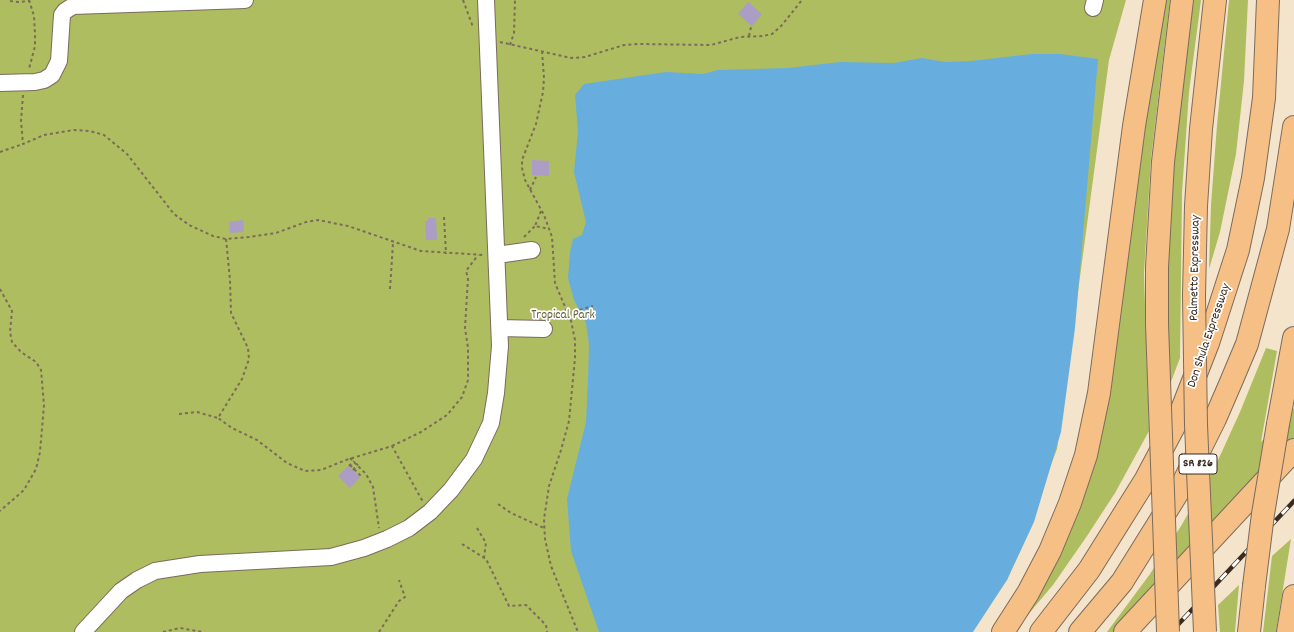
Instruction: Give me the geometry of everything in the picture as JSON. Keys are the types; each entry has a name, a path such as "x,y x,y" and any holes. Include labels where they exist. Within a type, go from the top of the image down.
{"highway":[{"path":"1002,632 1028,593 1050,551 1070,504 1087,449 1099,393 1134,126 1155,0"},
{"path":"1168,632 1157,324 1157,267 1163,162 1182,0"},
{"name":"Palmetto Expressway","path":"1205,632 1196,424 1194,296 1196,206 1201,129 1215,0"},
{"name":"Don Shula Expressway","path":"1041,632 1089,570 1146,479 1179,417 1208,343 1238,250 1253,178 1264,98 1268,0"},
{"path":"1080,632 1122,582 1180,489 1213,425 1249,336 1278,229 1294,127"},
{"path":"1250,632 1263,514 1294,338"},
{"path":"1124,632 1294,450"},
{"path":"1290,628 1294,596"}],"lane":[{"path":"0,83 35,82 44,80 52,75 59,61 62,15 65,11 74,6 245,0"},
{"path":"83,632 122,591 137,580 155,571 200,564 313,558 340,555 387,539 420,521 436,507 454,486 474,458 486,437 491,423 500,355 498,255 486,0"},
{"path":"498,255 528,244"},
{"path":"500,328 544,329"}],"path":[{"path":"10,1 18,2 29,0 34,16 35,46 29,72"},
{"path":"463,0 471,22"},
{"path":"510,45 514,33 515,0"},
{"path":"494,41 563,57 575,58 624,45 711,45 749,36 763,36 776,31 802,0"},
{"path":"749,36 751,27"},
{"path":"542,51 544,78 543,92 536,124 522,164 523,176 550,229 554,249 555,283 568,313 573,330 575,347 570,412 561,450 547,492 544,528 551,566 578,632"},
{"path":"23,94 21,121 23,144"},
{"path":"0,152 44,135 74,130 90,131 104,135 127,154 166,205 179,218 200,231 226,239 271,234 306,222 318,220 348,226 393,243 421,251 446,254 498,255"},
{"path":"530,190 536,177"},
{"path":"528,244 541,211"},
{"path":"444,216 446,254"},
{"path":"535,226 550,229"},
{"path":"218,418 244,375 249,359 248,348 231,313 226,239"},
{"path":"390,289 393,243"},
{"path":"179,414 197,412 218,418 232,428 253,438 287,463 300,470 321,470 350,458 392,446 421,432 447,415 462,397 468,380 468,348 465,328 468,278 466,271 478,255"},
{"path":"0,289 12,311 10,332 12,342 21,352 36,362 41,370 44,405 40,452 36,469 24,490 0,511"},
{"path":"568,313 593,306"},
{"path":"392,446 425,504"},
{"path":"350,458 358,464 366,474 375,492 379,530"},
{"path":"354,461 350,466 362,477"},
{"path":"354,469 358,464"},
{"path":"498,504 511,513 544,528"},
{"path":"477,528 486,543 484,557"},
{"path":"462,544 484,557 509,606 526,606 546,625 547,632"},
{"path":"379,632 399,601 405,597 399,580"},
{"path":"163,632 180,628 202,632"}],"green space":[{"name":"Tropical Park","path":"0,0 1126,0 1109,60 1057,449 1007,580 964,632 0,632"},
{"path":"1165,0 1170,0 1151,158 1144,273 1149,431 1115,493 1087,536 1053,585 1015,630 1057,550 1140,146"},
{"path":"1194,0 1201,0 1189,92 1182,193 1180,358 1169,387 1166,297 1174,162"},
{"path":"1229,0 1248,0 1244,81 1236,154 1220,232 1209,269 1211,205"},
{"path":"1266,348 1277,351 1261,442 1294,408 1294,440 1116,632 1107,632 1150,574 1181,526 1214,469 1240,412"},
{"path":"1291,539 1276,632 1263,632 1272,556"},
{"path":"1239,585 1235,632 1220,632 1218,605"}],"water":[{"path":"1032,54 1060,54 1098,59 1075,328 1061,432 1034,522 1007,580 973,632 599,632 571,551 567,499 586,422 589,345 586,323 574,300 568,278 570,252 573,239 582,235 586,222 574,172 578,132 575,95 584,84 666,72 703,74 718,70 788,68 840,62 894,63 922,58 945,62 971,61"}],"building":[{"path":"748,2 762,14 752,26 738,14"},
{"path":"532,160 549,161 549,176 532,175"},
{"path":"428,218 436,218 437,240 426,240 425,221 428,221"},
{"path":"243,220 244,232 230,233 229,222"},
{"path":"348,466 360,477 350,488 338,476"}],"railway":[{"path":"1171,632 1294,501"}]}
